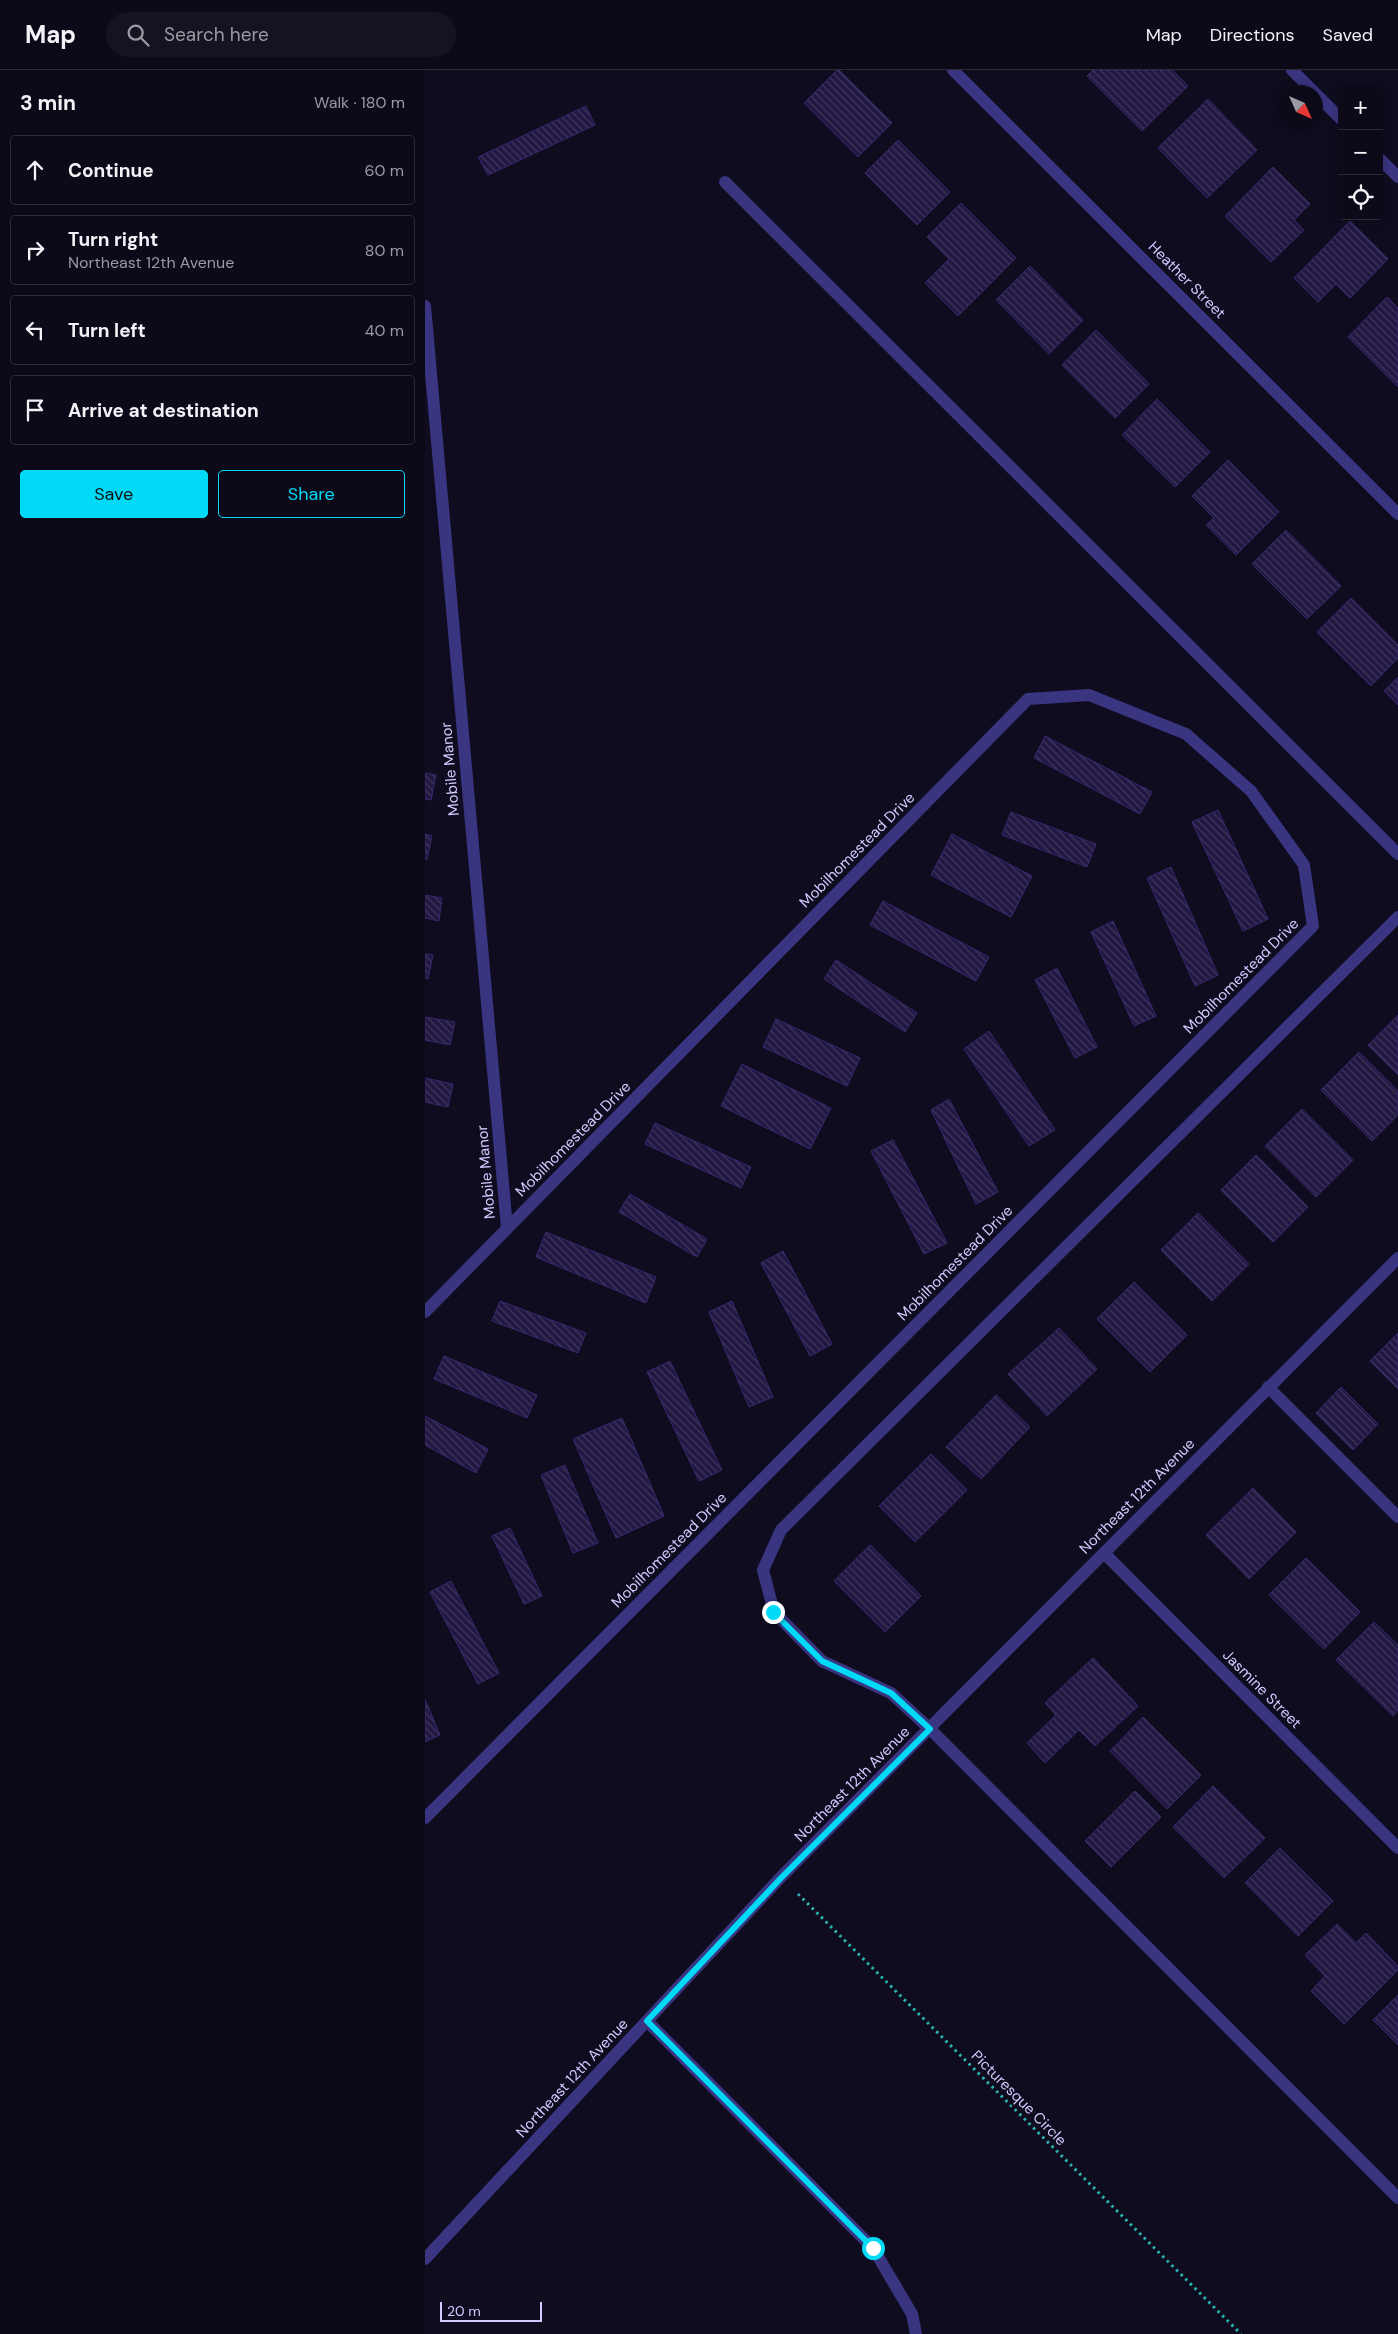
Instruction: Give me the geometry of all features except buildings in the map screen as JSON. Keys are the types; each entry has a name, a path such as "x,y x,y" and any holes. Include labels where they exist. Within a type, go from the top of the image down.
{"street":[{"name":"Heather Street","path":"953,70 1398,514"},
{"path":"1292,70 1307,85"},
{"path":"1323,101 1338,116"},
{"path":"1383,162 1398,177"},
{"path":"725,182 1398,854"},
{"name":"Mobile Manor","path":"425,306 507,1228"},
{"name":"Mobilhomestead Drive","path":"425,1312 1028,699 1089,695 1186,734 1251,791 1304,865 1313,926 425,1818"},
{"path":"1398,917 781,1530 763,1570 773,1612 822,1661 891,1693 930,1729 1398,2198"},
{"name":"Northeast 12th Avenue","path":"425,2259 781,1878 1398,1258"},
{"path":"1268,1387 1398,1517"},
{"name":"Jasmine Street","path":"1103,1553 1398,1848"},
{"path":"647,2021 873,2248 913,2314 916,2334"}],"path":[{"name":"Picturesque Circle","path":"781,1878 1241,2334"}],"route":[{"path":"773,1612 822,1661 891,1693 930,1729 781,1878 647,2021 873,2248"}]}
